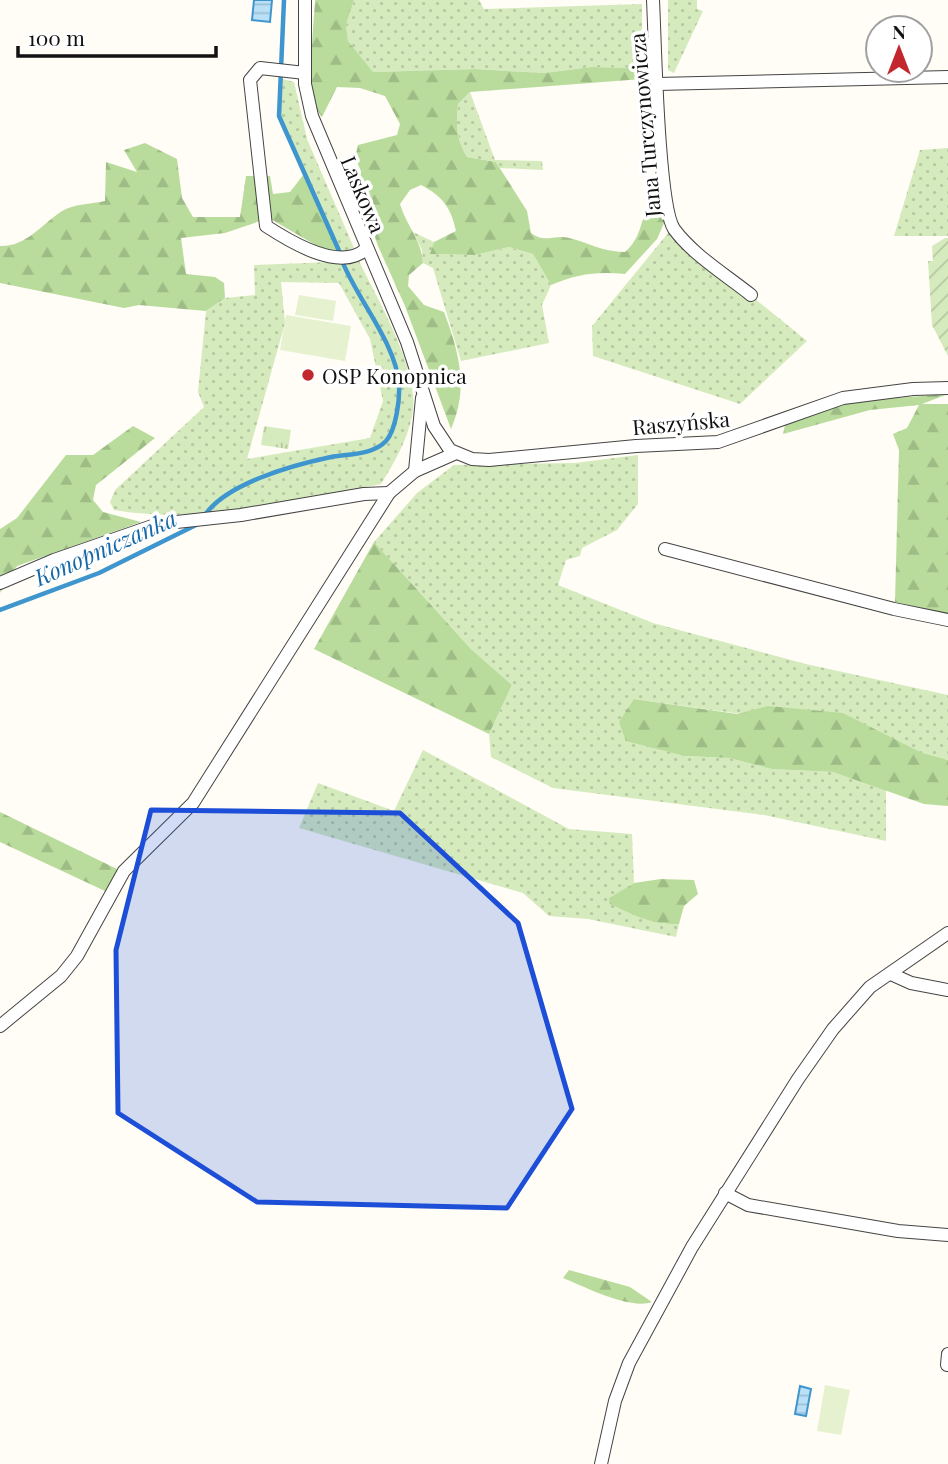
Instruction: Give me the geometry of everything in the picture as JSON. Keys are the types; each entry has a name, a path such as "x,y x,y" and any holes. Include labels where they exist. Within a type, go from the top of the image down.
{"street":[{"name":"Laskowa","path":"305,0 305,73 316,127 407,342 438,435 456,453"},
{"name":"Jana Turczynowicza","path":"653,0 663,165 673,227 697,252 751,295"},
{"path":"305,73 260,68 250,80 266,226 294,244 334,258 366,250"},
{"path":"657,84 948,78"},
{"name":"Raszyńska","path":"456,453 489,460 636,446 718,442 843,398 913,388 948,388"},
{"name":"Laskowa","path":"415,471 423,396"},
{"path":"0,1026 61,976 77,956 124,872 192,803 389,494 415,471 456,453"},
{"path":"0,583 105,541 158,524 364,494 389,494"},
{"path":"665,549 882,606 948,620"},
{"path":"601,1464 615,1401 629,1363 725,1193 833,1028 870,987 948,933"},
{"path":"891,974 911,983 948,990"},
{"path":"725,1193 748,1205 898,1231 948,1235"}],"highlighted area":[{"path":"151,810 400,813 518,923 572,1109 507,1208 257,1202 118,1113 116,950"}],"green space":[{"path":"315,0 354,0 346,25 348,41 373,72 475,69 544,73 591,67 642,68 642,79 470,92 458,104 457,112 459,138 467,157 496,162 527,211 531,233 536,236 569,238 603,249 625,252 637,237 649,203 661,185 665,221 657,239 625,274 587,274 551,285 533,254 509,247 475,255 430,254 434,242 456,231 448,209 435,193 421,185 410,190 400,204 420,247 423,263 409,275 408,286 424,305 444,312 458,356 460,399 451,429 405,306 378,246 356,182 361,171 355,158 358,145 397,135 400,124 385,96 360,88 337,87 322,117 316,107 312,78"},
{"path":"354,0 479,0 484,9 642,4 642,68 591,67 544,73 475,69 372,72 348,41 346,25"},
{"path":"668,0 697,0 697,9 703,11 674,73 668,70"},
{"path":"279,78 294,82 307,139 354,248 340,253 279,116"},
{"path":"470,92 495,160 542,161 543,170 500,168 496,162 467,157 459,138 457,119 458,104"},
{"path":"145,143 177,159 182,198 193,217 240,217 246,176 270,176 273,194 290,192 304,174 340,253 324,250 269,218 225,233 181,238 186,274 215,277 224,283 225,298 206,311 139,305 124,308 0,283 0,246 26,239 66,209 105,201 106,162 137,172 124,150"},
{"path":"948,148 948,236 894,236 920,150"},
{"path":"673,227 697,252 807,341 740,404 593,356 592,326"},
{"path":"413,232 434,242 431,254 475,255 509,247 533,254 551,285 542,305 549,343 461,361 433,268 423,263 422,250"},
{"path":"948,238 948,356 932,325 928,261 933,261 932,246"},
{"path":"359,261 396,337 410,379 412,416 391,468 381,484 282,504 181,515 114,510 110,502 115,490 204,407 198,392 206,311 225,298 255,295 254,265","holes":["281,282 339,283 370,339 383,401 370,438 247,459 285,323"]},
{"path":"299,295 336,301 333,321 295,315"},
{"path":"286,315 351,326 345,361 280,350"},
{"path":"948,394 922,404 948,404 948,614 895,602 899,450 893,434 907,428 919,405 870,410 783,434 785,425 843,402"},
{"path":"133,426 155,438 96,485 93,500 103,512 141,522 17,566 0,593 0,529 17,518 66,455 93,455"},
{"path":"264,426 291,430 288,449 261,445"},
{"path":"638,455 638,504 617,530 582,548 580,556 566,560 558,585 653,623 806,664 948,695 948,760 741,714 634,699 685,756 729,758 772,769 833,772 886,789 886,841 764,815 553,788 491,757 489,734 512,685 471,649 374,542 417,493 454,465 575,463"},
{"path":"374,542 471,649 512,685 489,734 314,649"},
{"path":"634,699 737,714 768,706 843,713 922,753 948,760 948,806 924,804 833,772 772,769 729,758 685,756 626,741 619,722"},
{"path":"423,750 569,829 632,834 634,883 610,898 664,924 679,924 676,937 588,919 549,916 523,893 299,828 318,783 394,811"},
{"path":"0,812 119,870 105,891 0,842"},
{"path":"661,879 694,880 698,894 684,906 679,924 652,921 610,904 609,898 634,883"},
{"path":"569,1270 630,1287 652,1302 632,1303 595,1292 563,1278"},
{"path":"825,1385 850,1390 841,1435 817,1431"}],"water":[{"path":"254,0 272,0 270,22 252,20"},
{"path":"800,1386 811,1389 806,1416 795,1414"}],"waterway":[{"name":"Konopniczanka","path":"284,0 279,116 340,253"},
{"name":"Konopniczanka","path":"203,518 226,495 260,478 315,461 374,449 381,446 389,436 395,422 399,398 396,369 384,338 343,263"},
{"name":"Konopniczanka","path":"0,610 99,573 198,524"}],"place":[{"name":"OSP Konopnica","path":"308,375"}]}
